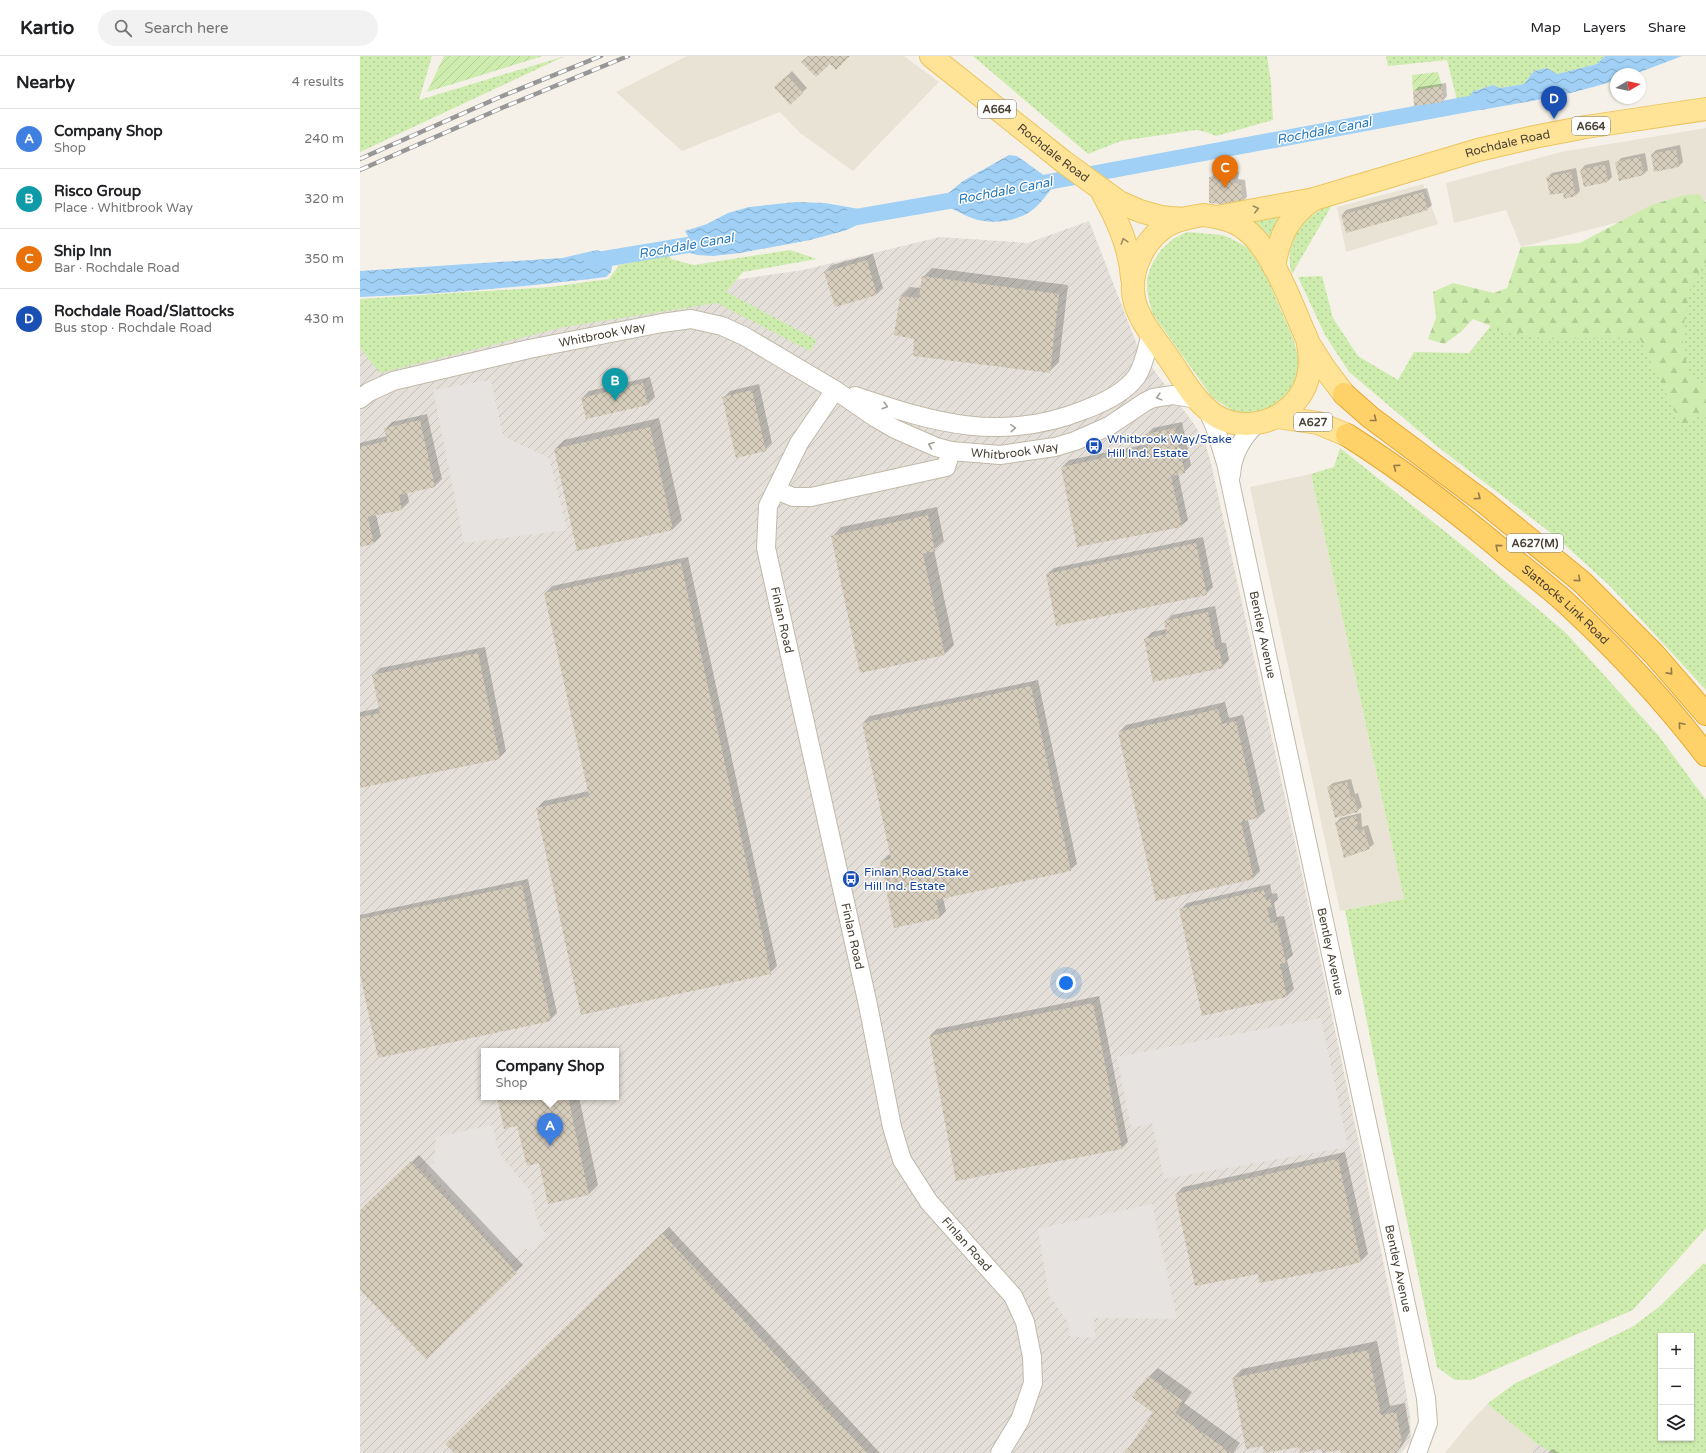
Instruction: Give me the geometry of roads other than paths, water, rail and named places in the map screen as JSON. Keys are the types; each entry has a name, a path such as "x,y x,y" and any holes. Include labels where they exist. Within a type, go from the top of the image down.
{"highway":[{"name":"A627(M)","path":"1344,394 1370,417 1490,507 1582,582 1654,654 1706,714"},
{"name":"Slattocks Link Road","path":"1346,436 1387,461 1468,522 1564,601 1603,638 1636,673 1706,755"}],"main road":[{"name":"Rochdale Road","path":"931,56 1064,162 1119,202 1140,211 1161,217 1183,219"},
{"name":"Rochdale Road","path":"1217,217 1314,199 1478,150 1534,137 1586,127 1706,109"},
{"name":"Rochdale Road","path":"1101,190 1121,229 1132,271 1133,293"},
{"name":"Rochdale Road","path":"1274,267 1282,235 1290,220 1301,207 1314,199"},
{"path":"1307,339 1310,352 1308,380 1295,402 1277,417 1256,424 1241,424 1228,421 1202,404 1140,316 1133,293 1134,277 1136,266 1145,247 1155,235 1164,228 1183,219 1203,216 1217,217 1232,221 1250,233 1265,250 1307,339 1325,369 1344,394"},
{"name":"Slattocks Link Road","path":"1277,417 1318,423 1346,436"}],"street":[{"name":"Whitbrook Way","path":"360,399 368,392 393,380 529,349 662,323 691,319 722,326 744,336 835,390 895,429 936,447 951,451 1000,455 1055,447 1104,429 1127,416 1144,402 1153,398 1173,395 1202,404"},
{"name":"Whitbrook Way","path":"835,390 885,406 959,425 1004,428 1027,426 1049,422 1097,405 1128,385 1141,368 1151,333"},
{"name":"Finlan Road","path":"835,390 798,443 768,506 766,548 868,1005 892,1127 902,1160 929,1202 1013,1296 1025,1322 1030,1343 1033,1383 1030,1396 1020,1420 1000,1453"},
{"name":"Bentley Avenue","path":"1202,404 1221,445 1230,481 1424,1390 1428,1423 1417,1453"},
{"path":"1230,481 1234,456 1242,439 1256,424"},
{"path":"776,490 793,497 811,497 946,468 951,451"}],"water":[{"path":"1605,56 1682,56 1646,70 1646,68 1610,68 1610,82 1566,94 1481,110 1469,108 1459,110 1457,100 1470,98 1472,92 1493,85 1500,88 1524,84 1534,71 1547,68 1557,74 1597,64"},
{"path":"1009,155 1017,156 1056,184 1031,211 1018,218 994,222 979,220 953,209 940,207 938,197 946,195 963,181"},
{"path":"796,202 825,203 865,210 867,220 847,230 810,240 740,253 713,256 697,255 687,252 674,254 672,243 689,238 685,231 707,224 728,213 749,207"},
{"path":"597,250 614,256 611,272 606,277 483,290 360,297 360,271 562,258"}],"waterway":[{"name":"Rochdale Canal","path":"1032,185 1479,102"},
{"name":"Rochdale Canal","path":"845,219 960,199"},
{"name":"Rochdale Canal","path":"592,261 694,244"}],"railway":[{"path":"360,159 500,97 601,56"},
{"path":"360,170 504,107 628,56"}],"place":[{"name":"Rochdale Road/Slattocks","path":"1554,119"},
{"name":"Ship Inn","path":"1225,188"},
{"name":"Risco Group","path":"615,401"},
{"name":"Whitbrook Way/Stake Hill Ind. Estate","path":"1094,446"},
{"name":"Finlan Road/Stake Hill Ind. Estate","path":"851,879"},
{"name":"Company Shop","path":"550,1146"}]}
